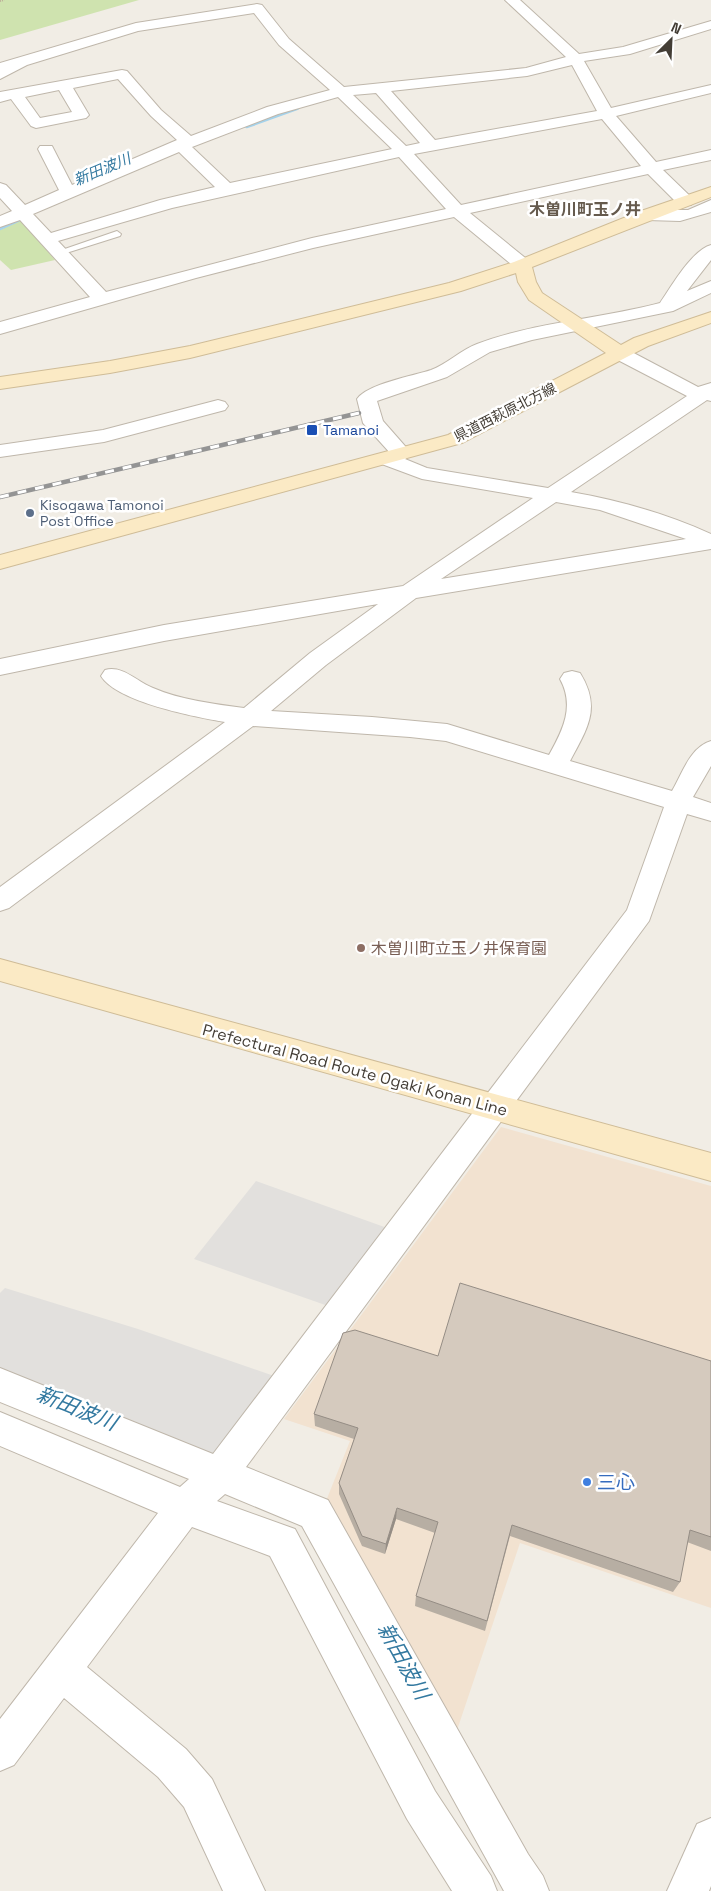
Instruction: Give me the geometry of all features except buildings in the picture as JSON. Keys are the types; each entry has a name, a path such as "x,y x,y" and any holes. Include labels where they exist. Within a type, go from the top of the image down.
{"main road":[{"path":"0,383 110,367 199,350 392,304 482,280 711,192"},
{"path":"523,265 527,282 535,296 621,354"},
{"name":"県道西萩原北方線","path":"0,562 455,439 641,342 711,317"},
{"name":"Prefectural Road Route Ogaki Konan Line","path":"0,970 492,1108 711,1167"}],"street":[{"path":"512,0 576,59 606,114 652,168 685,201"},
{"path":"0,56 167,8"},
{"path":"0,67 136,27 258,8 284,42 341,92 403,151 456,210 523,265"},
{"path":"0,222 181,145 285,106 341,92 527,72 576,59 625,51 711,25"},
{"path":"0,75 22,62"},
{"path":"7,95 122,74 156,113 185,139 181,145"},
{"path":"7,95 36,123 81,115 63,84"},
{"path":"380,88 431,146"},
{"path":"54,245 166,204 227,189 403,151 606,114 711,89"},
{"path":"181,145 227,189"},
{"path":"46,149 68,192"},
{"path":"0,328 190,274 456,210 711,155"},
{"path":"1,190 24,211 102,299"},
{"path":"647,215 673,217 708,213"},
{"path":"667,306 695,266 711,250"},
{"path":"711,286 667,306 644,313 530,335 483,348 440,373 384,391 367,399 373,422 394,456 422,472 604,504 711,538"},
{"path":"621,354 693,392 709,393"},
{"path":"0,901 246,718 318,659 434,574 552,494 709,393"},
{"path":"0,451 104,436 218,406"},
{"path":"0,649 685,530"},
{"path":"0,667 164,633 409,593 711,538"},
{"path":"113,676 148,696 246,718 403,726 448,733 711,812"},
{"path":"556,766 582,707 579,687 572,679"},
{"path":"0,1751 185,1507 220,1474 492,1108 640,914 678,802 703,758 711,750"},
{"path":"0,1385 315,1513 513,1869 528,1891"},
{"path":"0,1429 185,1507 282,1542 421,1804 476,1891"},
{"path":"61,1670 172,1763 198,1792 244,1891"},
{"path":"688,1891 711,1838"}],"lane":[{"path":"54,245 116,234"}],"path":[{"path":"0,1 4,0"}],"shaded area":[{"path":"501,1127 711,1186 711,1608 520,1543 452,1745 322,1511 350,1441 284,1419"},
{"path":"256,1181 390,1229 331,1307 194,1259"},
{"path":"5,1288 138,1329 277,1377 218,1456 0,1379 0,1293"}],"green space":[{"path":"0,0 139,0 0,40"},
{"path":"22,220 55,260 11,270 0,260 0,230"}],"waterway":[{"name":"新田波川","path":"247,126 297,108"},
{"name":"新田波川","path":"0,228 20,219"}],"railway":[{"path":"0,497 359,413"}],"place":[{"name":"Tamanoi","path":"312,430"},
{"name":"Kisogawa Tamonoi Post Office","path":"30,513"},
{"name":"木曽川町立玉ノ井保育園","path":"361,948"},
{"name":"三心","path":"587,1482"}],"district":[{"name":"木曽川町玉ノ井","path":"585,209"}]}
